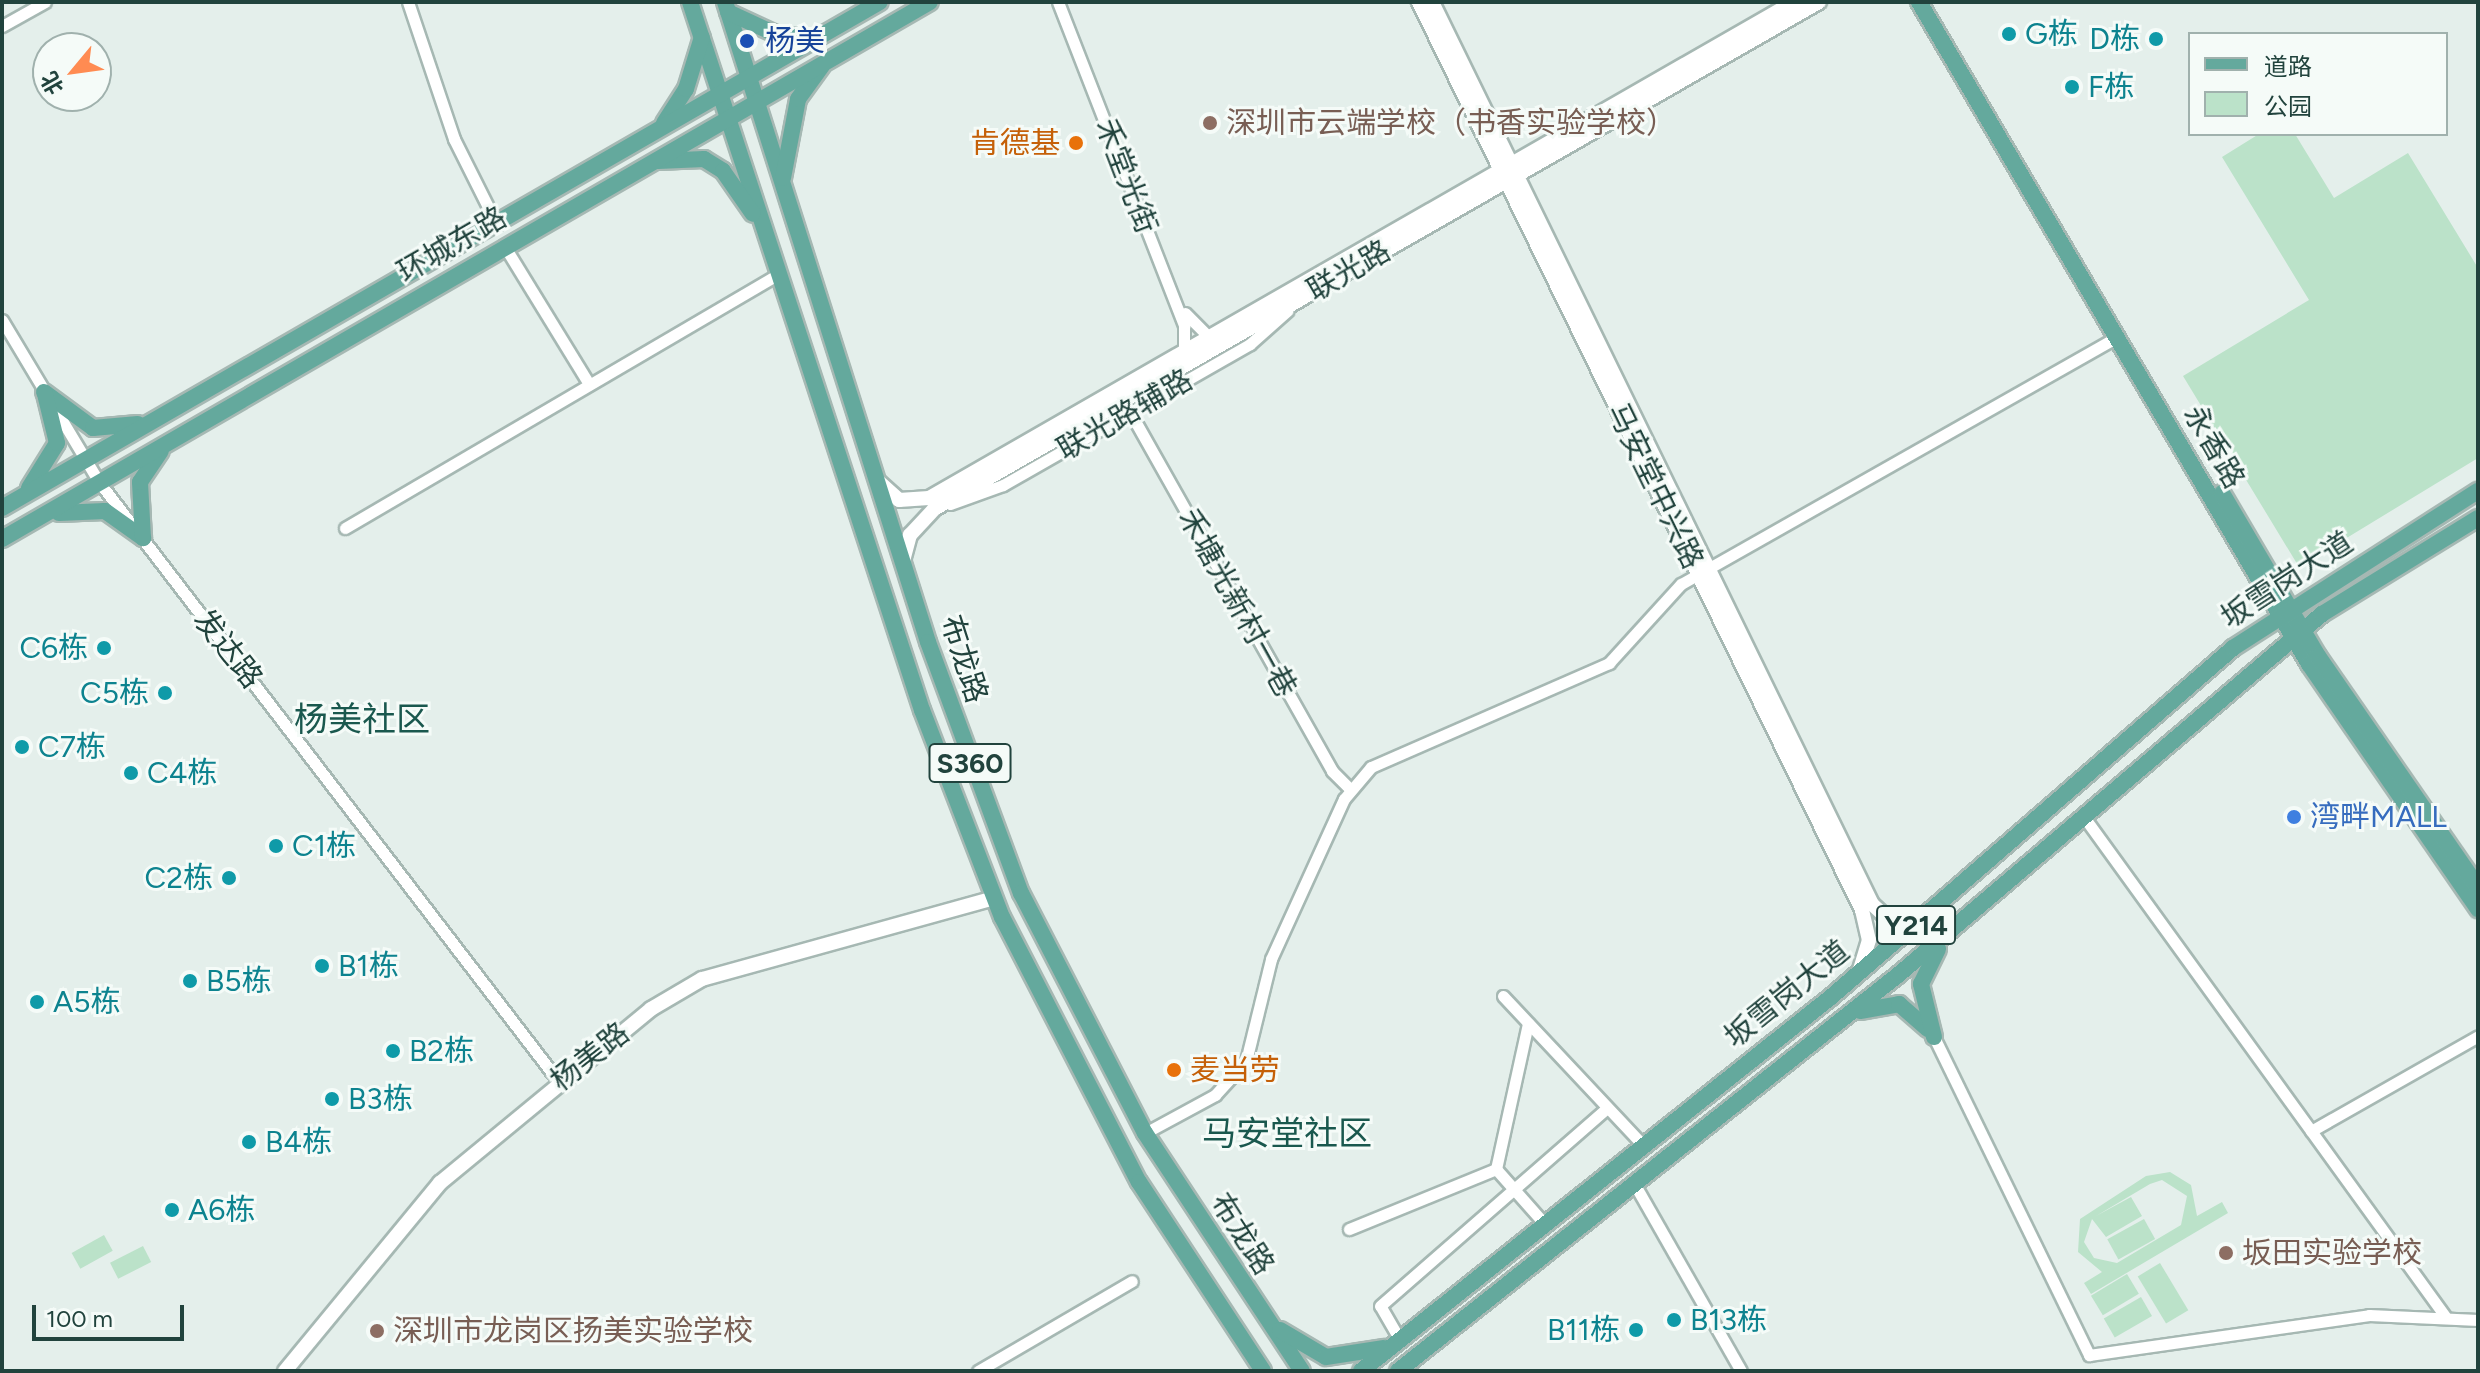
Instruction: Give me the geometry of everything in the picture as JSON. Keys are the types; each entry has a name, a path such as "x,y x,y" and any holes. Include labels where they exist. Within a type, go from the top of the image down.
{"main road":[{"name":"布龙路","path":"690,2 922,710 994,898 1139,1182 1263,1371"},
{"name":"环城东路","path":"2,508 880,2"},
{"name":"环城东路","path":"2,539 930,2"},
{"name":"永香路","path":"1919,2 2117,337 2286,613"},
{"name":"永香路","path":"1931,2 2300,637 2478,909"},
{"name":"布龙路","path":"727,7 903,561 1021,893 1145,1133 1260,1312 1302,1371"},
{"path":"727,7 780,36 821,36"},
{"path":"661,128 686,89 702,37"},
{"path":"783,180 798,99 825,62"},
{"path":"652,162 704,159 723,171 762,226"},
{"path":"44,392 93,428 155,420"},
{"path":"20,498 55,451 44,392"},
{"path":"143,538 140,482 170,440"},
{"name":"坂雪岗大道","path":"1361,1371 1542,1221 1859,973 2233,648 2478,491"},
{"path":"35,519 97,509 143,538"},
{"name":"坂雪岗大道","path":"1401,1369 1847,1016 2300,637 2322,614 2478,518"},
{"name":"永香路","path":"2300,637 2478,887"},
{"path":"1934,1037 1922,976 1952,929"},
{"path":"1847,1016 1899,1004 1934,1037"},
{"path":"1260,1312 1326,1357 1396,1343"},
{"path":"1238,1332 1252,1371"}],"street":[{"path":"2,26 45,2"},
{"path":"408,2 454,139 496,223"},
{"name":"禾堂光街","path":"1058,2 1184,326 1184,352"},
{"path":"1064,2 1188,322 1209,337"},
{"name":"马安堂中兴路","path":"1419,2 1509,172"},
{"name":"马安堂中兴路","path":"1432,2 1509,172 1872,904 1902,924 1925,917"},
{"name":"联光路","path":"903,561 910,535 934,509 1302,298 1794,2"},
{"name":"联光路","path":"877,477 899,500 929,498 1209,337 1819,2"},
{"path":"505,247 589,384"},
{"path":"345,528 777,275"},
{"name":"联光路辅路","path":"934,509 1003,485 1250,344 1302,298"},
{"name":"发达路","path":"2,320 99,482 559,1082"},
{"path":"1145,1133 1215,1095 1246,1061 1271,959 1350,789 1388,757 1609,663 1669,594 1704,570 2117,337"},
{"name":"禾塘光新村一巷","path":"1130,412 1332,771 1350,789"},
{"name":"马安堂中兴路","path":"1704,570 1862,910 1869,940 1859,973"},
{"path":"2084,817 2445,1316"},
{"name":"杨美路","path":"285,1371 440,1183 559,1082 702,979 994,898"},
{"path":"1503,996 1642,1144"},
{"path":"1496,1169 1528,1023"},
{"path":"2311,1131 2478,1036"},
{"path":"1934,1037 2089,1355 2369,1315 2445,1316 2478,1320"},
{"path":"1396,1343 1380,1306 1607,1108"},
{"path":"1496,1169 1542,1221"},
{"path":"1349,1229 1496,1169"},
{"path":"1635,1185 1741,1371"},
{"path":"978,1371 1132,1281"}],"green space":[{"path":"2256,136 2296,136 2334,198 2408,153 2478,268 2478,458 2299,567 2183,376 2309,300 2222,157"},
{"path":"2170,1172 2191,1185 2197,1216 2222,1202 2228,1213 2091,1294 2084,1283 2102,1272 2078,1252 2080,1219 2146,1176","holes":["2162,1180 2187,1196 2181,1225 2117,1263 2094,1258 2084,1242 2092,1219 2106,1237 2142,1216 2131,1197 2096,1216 2150,1184"]},
{"path":"2144,1219 2155,1239 2118,1259 2107,1239"},
{"path":"104,1235 113,1251 80,1269 72,1253"},
{"path":"143,1246 151,1262 118,1279 110,1263"},
{"path":"2160,1263 2188,1310 2166,1324 2138,1276"},
{"path":"2127,1274 2139,1294 2103,1315 2091,1296"},
{"path":"2141,1297 2152,1316 2115,1338 2104,1318"}],"place":[{"name":"G栋","path":"2009,34"},
{"name":"D栋","path":"2156,39"},
{"name":"杨美","path":"747,41"},
{"name":"F栋","path":"2072,87"},
{"name":"深圳市云端学校（书香实验学校）","path":"1210,123"},
{"name":"肯德基","path":"1076,143"},
{"name":"C6栋","path":"104,648"},
{"name":"C5栋","path":"165,693"},
{"name":"C7栋","path":"22,747"},
{"name":"C4栋","path":"131,773"},
{"name":"湾畔MALL","path":"2294,817"},
{"name":"C1栋","path":"276,846"},
{"name":"C2栋","path":"229,878"},
{"name":"B1栋","path":"322,966"},
{"name":"B5栋","path":"190,981"},
{"name":"A5栋","path":"37,1002"},
{"name":"B2栋","path":"393,1051"},
{"name":"麦当劳","path":"1174,1070"},
{"name":"B3栋","path":"332,1099"},
{"name":"B4栋","path":"249,1142"},
{"name":"A6栋","path":"172,1210"},
{"name":"坂田实验学校","path":"2226,1253"},
{"name":"B13栋","path":"1674,1320"},
{"name":"B11栋","path":"1636,1330"},
{"name":"深圳市龙岗区扬美实验学校","path":"377,1331"}],"district":[{"name":"杨美社区","path":"362,720"},
{"name":"马安堂社区","path":"1287,1134"}]}
